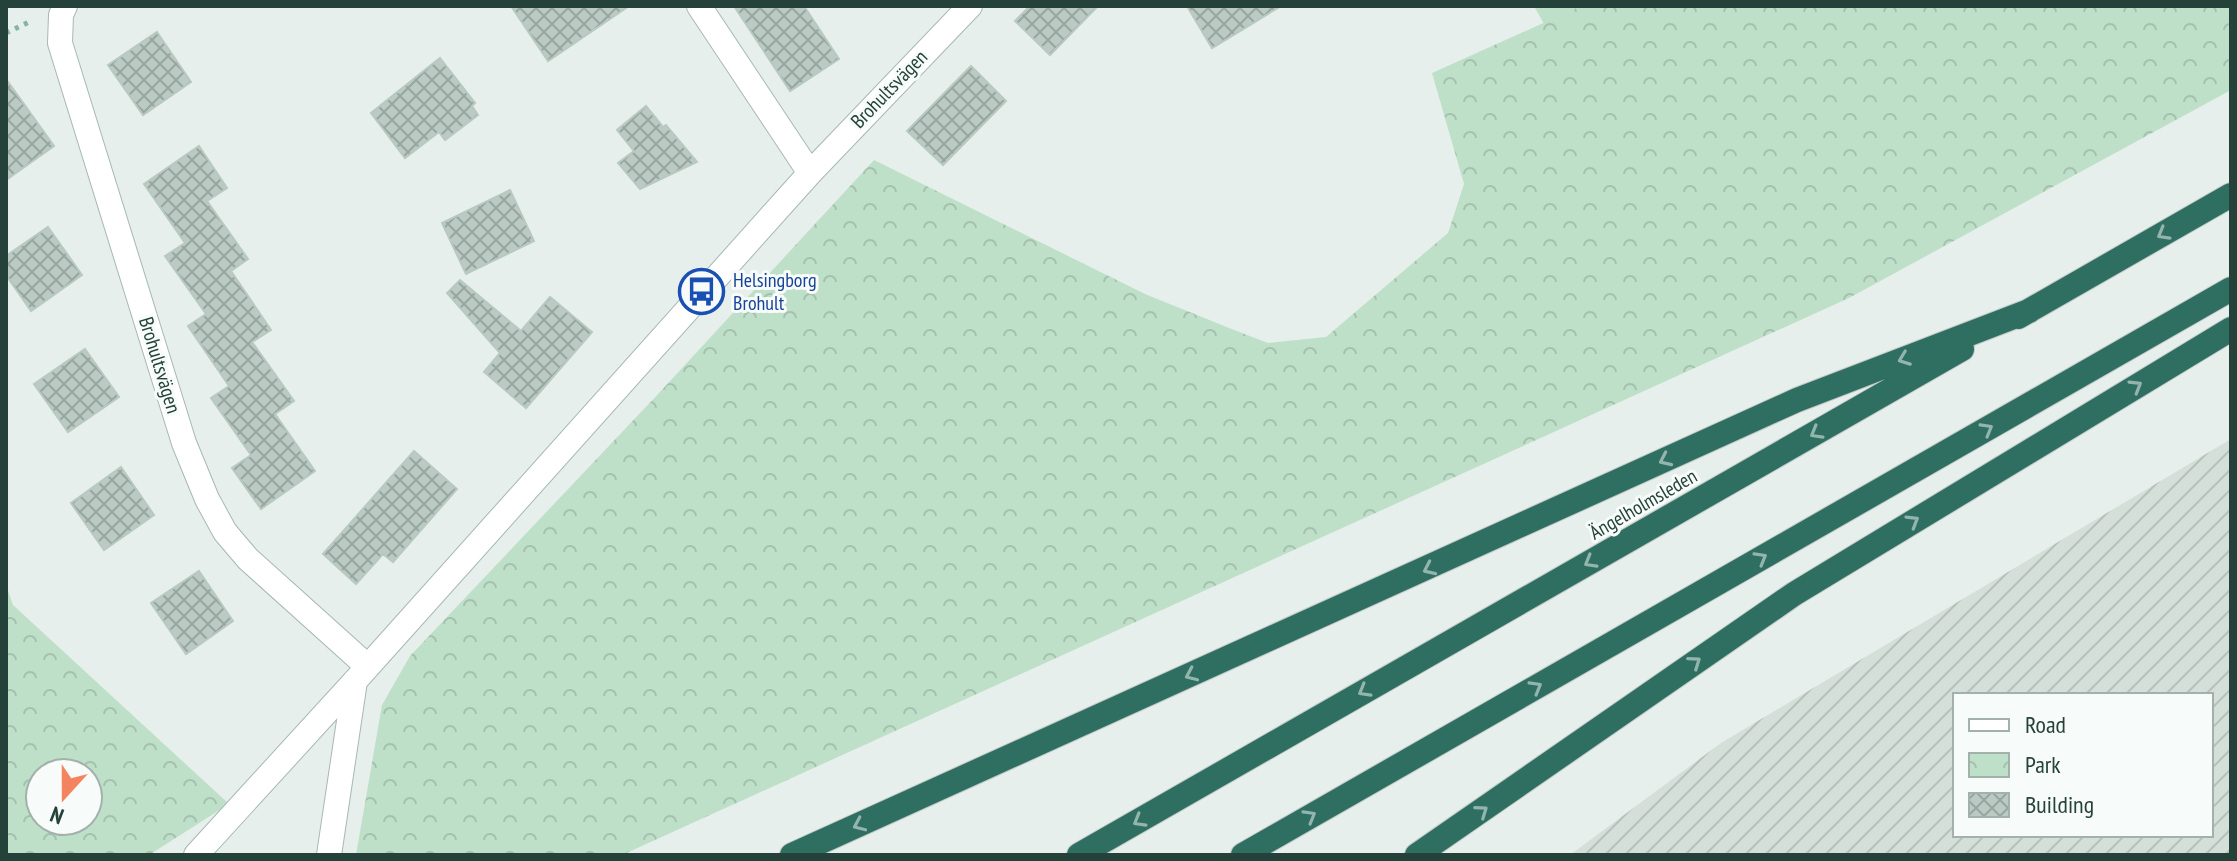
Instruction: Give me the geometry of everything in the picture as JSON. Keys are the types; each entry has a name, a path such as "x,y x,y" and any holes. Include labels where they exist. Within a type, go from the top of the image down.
{"highway":[{"name":"Ängelholmsleden","path":"1079,855 2231,195"},
{"path":"1243,855 2231,289"},
{"path":"792,855 1797,400 2029,311"},
{"path":"1417,855 1794,594 2231,329"}],"street":[{"name":"Brohultsvägen","path":"65,6 61,15 60,43 184,443 207,499 225,532 248,559 361,674"},
{"path":"699,6 810,173"},
{"name":"Brohultsvägen","path":"196,855 810,173 970,6"},
{"path":"329,855 361,674"}],"shaded area":[{"path":"2231,439 2231,855 1570,855 1721,743"}],"green space":[{"path":"1534,6 1581,6 1544,24"},
{"path":"1581,6 2231,6 2231,90 1849,298 622,855 356,855 382,705 410,656 874,160 1145,294 1229,328 1268,343 1326,337 1448,233 1464,184 1432,73"},
{"path":"6,585 13,605 229,804 149,855 6,855"}],"building":[{"path":"511,6 629,6 548,61"},
{"path":"734,6 804,6 839,59 790,91"},
{"path":"1030,6 1098,6 1050,55 1015,21"},
{"path":"1187,6 1281,6 1212,48"},
{"path":"157,32 191,82 143,115 108,65"},
{"path":"440,58 475,103 472,106 478,115 445,140 439,132 405,158 371,113"},
{"path":"971,66 1006,101 943,165 907,131"},
{"path":"6,79 54,146 6,180"},
{"path":"646,106 697,162 640,189 618,163 634,151 617,130"},
{"path":"199,146 227,188 207,201 248,259 231,271 271,330 252,342 294,401 275,414 315,471 261,509 232,468 251,455 211,398 229,386 188,326 206,314 165,256 185,243 144,184"},
{"path":"510,190 534,241 466,274 442,223"},
{"path":"48,227 82,275 31,311 6,275 6,256"},
{"path":"460,280 521,331 550,297 592,332 526,408 484,372 500,353 447,293"},
{"path":"85,349 119,397 68,432 34,384"},
{"path":"414,451 457,489 393,562 383,554 356,584 323,554"},
{"path":"121,467 154,515 104,550 71,503"},
{"path":"199,571 233,621 186,654 151,603"}],"place":[{"name":"Helsingborg Brohult","path":"702,292"}]}
